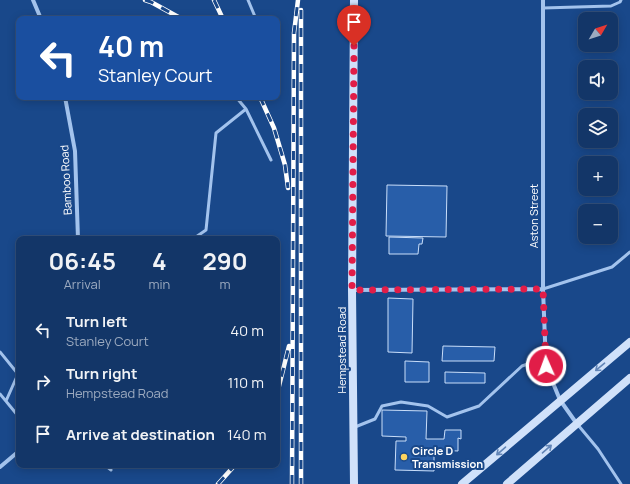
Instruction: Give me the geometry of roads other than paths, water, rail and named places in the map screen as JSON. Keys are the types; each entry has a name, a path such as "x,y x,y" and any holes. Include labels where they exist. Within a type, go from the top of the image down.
{"main road":[{"name":"Hempstead Road","path":"354,0 352,290 354,484"},
{"path":"462,484 630,342"},
{"path":"508,484 630,378"}],"street":[{"path":"33,0 40,16"},
{"name":"Aston Street","path":"543,0 543,289 545,358 546,366 560,400 577,424"},
{"name":"Bamboo Road","path":"66,100 75,151 78,236"},
{"path":"352,290 543,289"},
{"path":"0,467 16,454"}],"lane":[{"path":"248,0 255,16"},
{"path":"543,8 611,6 620,2 621,0"},
{"path":"238,100 246,109 271,160"},
{"path":"198,236 206,230 216,134 246,109"},
{"path":"543,289 612,267 630,252"},
{"path":"0,352 16,372"},
{"path":"353,427 375,420 382,406 401,402 428,406 447,417 480,406 522,366 545,358"},
{"path":"6,401 16,378"},
{"path":"0,394 16,413"},
{"path":"577,424 598,449 621,484"}],"railway":[{"path":"145,0 177,16"},
{"path":"214,0 222,16"},
{"path":"292,484 294,33 298,0"},
{"path":"301,10 301,484"},
{"path":"261,100 274,128 285,165 288,188"},
{"path":"280,382 289,346"},
{"path":"218,484 232,468"}],"place":[{"name":"Circle D Transmission","path":"404,457"}]}
